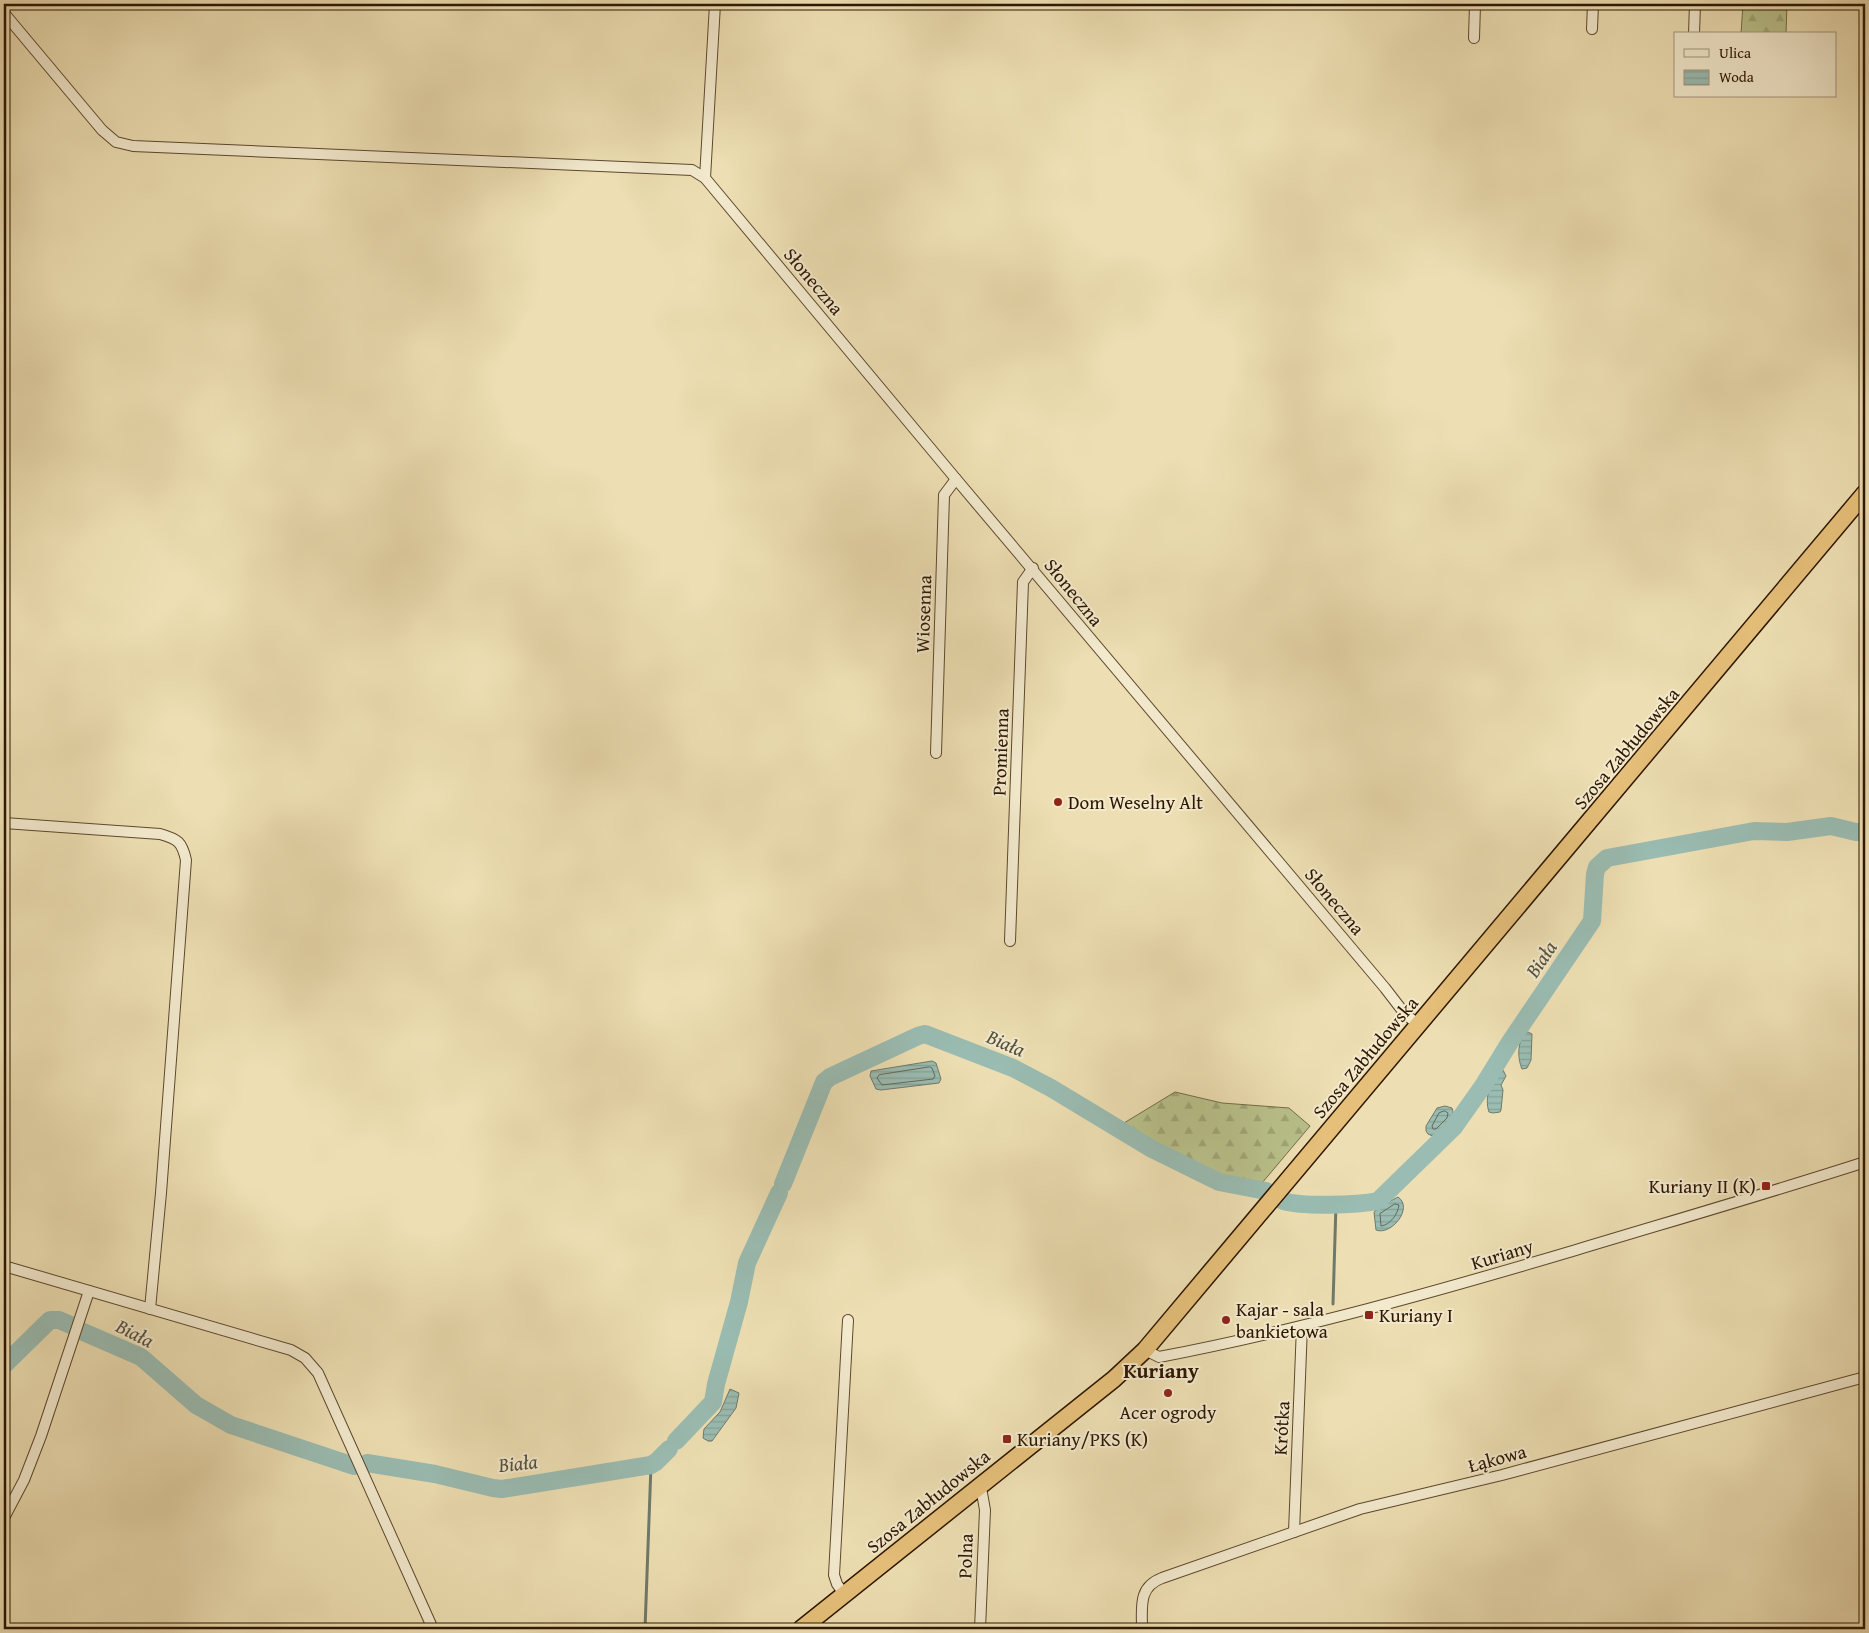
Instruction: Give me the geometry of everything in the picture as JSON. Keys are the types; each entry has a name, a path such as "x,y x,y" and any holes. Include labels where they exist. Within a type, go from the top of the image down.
{"highway":[{"name":"Szosa Zabłudowska","path":"801,1629 1114,1379 1145,1350 1865,493"}],"street":[{"path":"4,13 102,130 116,142 143,146 692,170 705,178 715,4"},
{"path":"1474,38 1475,4"},
{"path":"1592,29 1593,4"},
{"path":"1694,32 1695,4"},
{"name":"Słoneczna","path":"705,178 1092,641 1386,988 1405,1014 1419,1025"},
{"name":"Wiosenna","path":"936,753 944,495 956,479"},
{"name":"Promienna","path":"1010,941 1023,582 1032,568"},
{"path":"4,823 160,834 174,838 183,847 186,860 161,1193 150,1309"},
{"name":"Kuriany","path":"1145,1350 1159,1357 1302,1326 1383,1306 1483,1278 1865,1162"},
{"path":"4,1266 291,1350 305,1358 318,1373 433,1629"},
{"path":"4,1518 24,1480 41,1436 89,1291"},
{"name":"Szosa Zabłudowska","path":"844,1594 837,1584 834,1575 848,1320"},
{"name":"Krótka","path":"1294,1532 1302,1326"},
{"name":"Łąkowa","path":"1142,1629 1145,1590 1152,1582 1162,1578 1360,1509 1502,1475 1865,1377"},
{"name":"Polna","path":"977,1488 982,1493 985,1510 980,1629"}],"green space":[{"path":"1743,4 1787,4 1786,32 1741,32"},
{"path":"1175,1092 1222,1103 1289,1108 1310,1126 1262,1183 1228,1180 1164,1151 1124,1123"}],"water":[{"path":"1528,1032 1532,1034 1531,1060 1527,1068 1522,1069 1519,1049 1524,1035"},
{"path":"932,1061 936,1063 941,1079 939,1083 881,1090 876,1089 870,1076 871,1071"},
{"path":"1499,1069 1503,1070 1506,1076 1501,1085 1503,1090 1501,1110 1500,1112 1493,1113 1489,1112 1487,1101 1491,1084"},
{"path":"1445,1106 1452,1108 1453,1117 1451,1121 1435,1137 1428,1134 1426,1126 1437,1108"},
{"path":"1398,1197 1402,1202 1403,1208 1399,1220 1388,1229 1376,1230 1374,1212"},
{"path":"730,1389 739,1393 736,1408 712,1441 708,1441 703,1438 704,1429 720,1412"}],"waterway":[{"name":"Biała","path":"1283,1201 1330,1205 1378,1201 1454,1127 1592,921 1595,874 1597,867 1607,858 1754,831 1787,832 1831,826 1856,832 1865,832"},
{"name":"Biała","path":"783,1184 824,1082 830,1077 925,1034 1013,1068 1051,1088 1152,1149 1219,1182 1266,1191"},
{"name":"Biała","path":"676,1441 713,1402 747,1263 779,1193"},
{"path":"1333,1304 1336,1204"},
{"name":"Biała","path":"4,1365 50,1320 59,1320 73,1326"},
{"name":"Biała","path":"81,1331 141,1357 196,1405 231,1425 354,1466"},
{"name":"Biała","path":"367,1463 435,1474 502,1489 651,1465 669,1449"},
{"path":"645,1629 651,1465"}],"place":[{"name":"Dom Weselny Alt","path":"1058,802"},
{"name":"Kuriany II (K)","path":"1766,1186"},
{"name":"Kuriany I","path":"1369,1315"},
{"name":"Kajar - sala bankietowa","path":"1226,1320"},
{"name":"Acer ogrody","path":"1168,1393"},
{"name":"Kuriany/PKS (K)","path":"1007,1439"}],"district":[{"name":"Kuriany","path":"1161,1371"}]}
